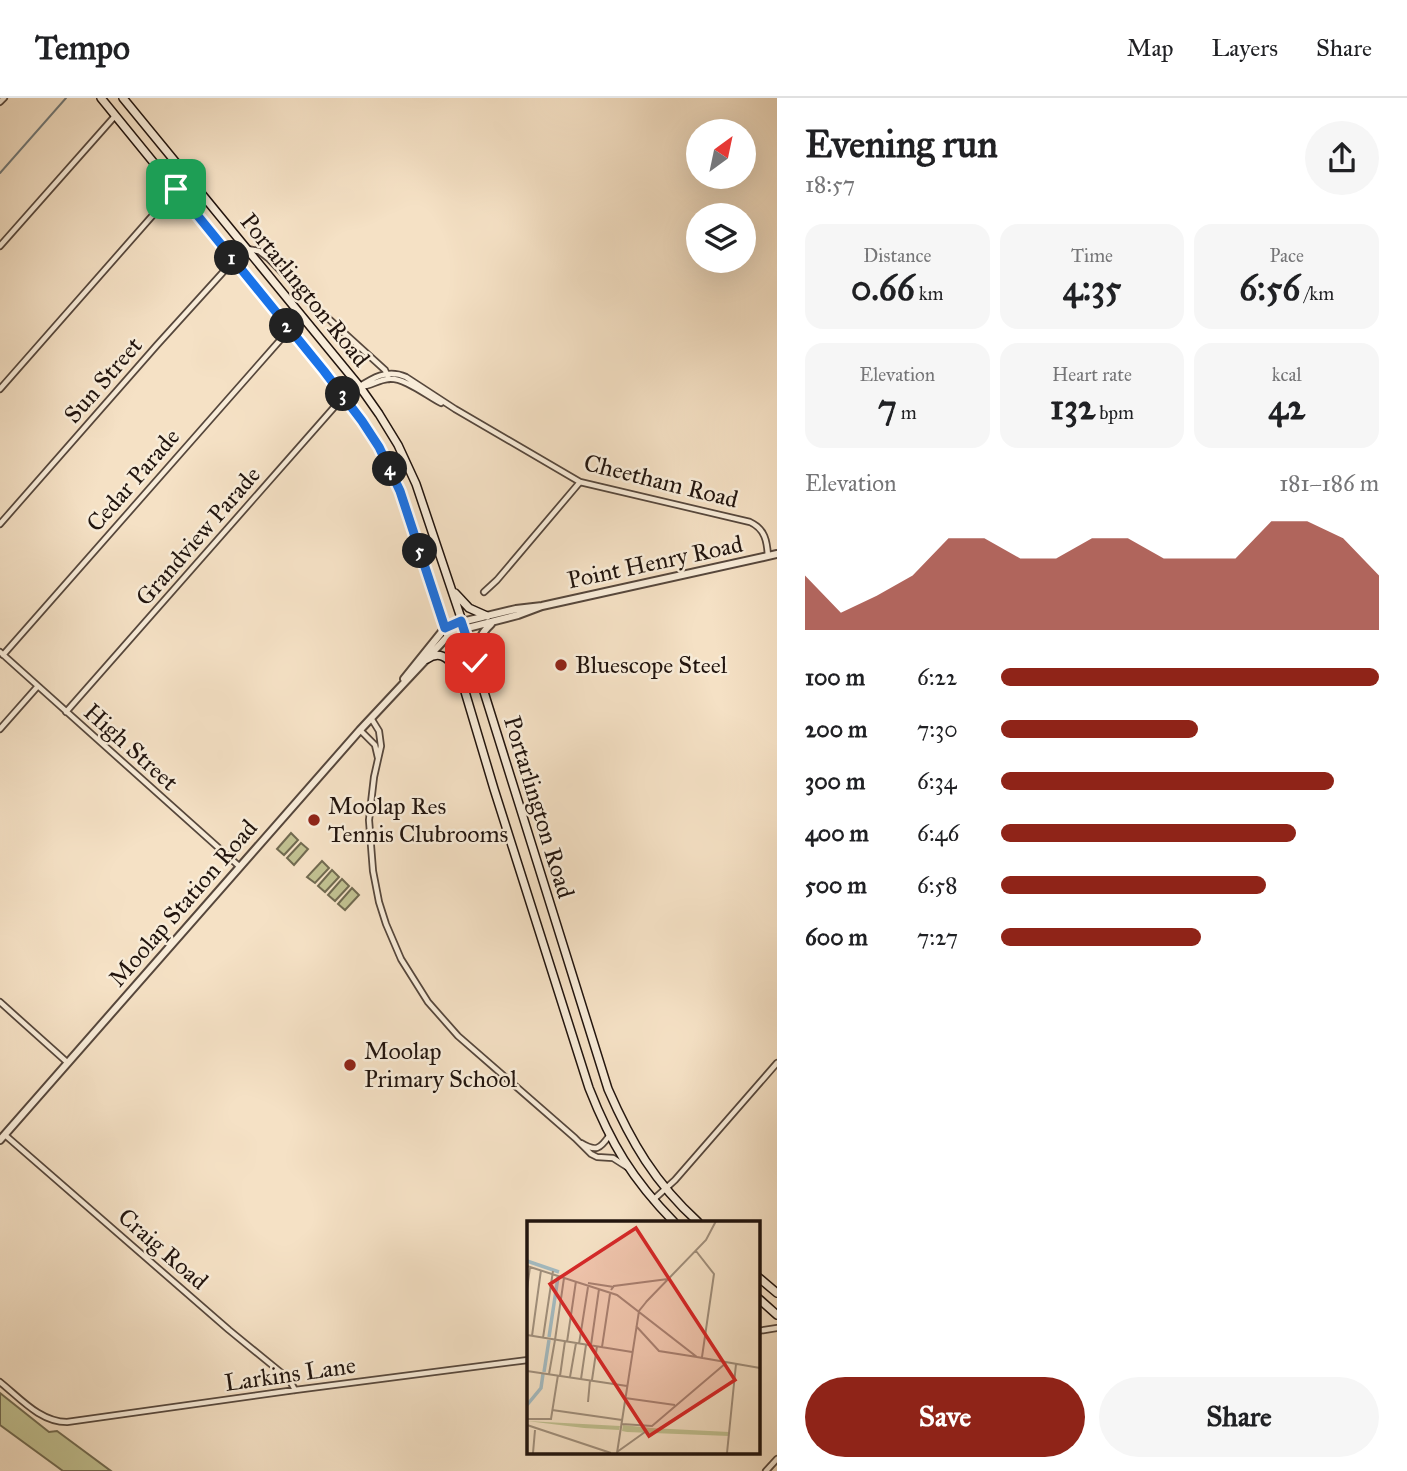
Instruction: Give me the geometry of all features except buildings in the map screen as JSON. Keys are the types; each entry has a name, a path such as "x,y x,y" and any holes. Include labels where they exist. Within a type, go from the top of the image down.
{"main road":[{"name":"Portarlington Road","path":"101,98 344,396 379,447 400,491 585,1076 609,1136 627,1167 672,1221"},
{"name":"Portarlington Road","path":"123,98 360,387 403,455 416,484 463,625 608,1089 637,1149 666,1189 696,1221"},
{"path":"449,583 462,602 478,613 487,615"},
{"path":"427,659 434,655 443,656 458,670"},
{"path":"760,1279 777,1293"},
{"path":"760,1300 777,1315"}],"street":[{"path":"0,102 4,98"},
{"path":"0,246 116,116"},
{"path":"0,389 176,189"},
{"path":"247,248 259,251 268,258 388,376 370,387 360,387"},
{"name":"Sun Street","path":"0,524 234,260"},
{"name":"Cedar Parade","path":"1,654 290,329"},
{"name":"Cheetham Road","path":"388,376 455,409 580,482 750,522 765,536 768,556"},
{"name":"Grandview Parade","path":"66,712 344,396 360,387"},
{"path":"484,592 580,482"},
{"name":"Point Henry Road","path":"463,625 496,620 542,606 777,554"},
{"name":"Point Henry Road","path":"446,632 456,631 463,625 487,615 542,606"},
{"path":"475,663 479,640 496,620"},
{"name":"Moolap Station Road","path":"3,1137 360,730 427,659 446,632"},
{"name":"Moolap Station Road","path":"394,692 446,632"},
{"name":"High Street","path":"1,654 240,867"},
{"path":"0,729 38,686"},
{"path":"371,718 379,731 381,742 369,820 372,864 379,902 401,958 428,1002 458,1035 591,1154 613,1158 627,1167"},
{"path":"360,730 375,745 378,758"},
{"path":"0,1002 68,1063"},
{"path":"653,1201 676,1180 777,1063"},
{"path":"575,1138 594,1149 604,1144 609,1136"},
{"name":"Craig Road","path":"3,1137 289,1379 295,1390"},
{"name":"Larkins Lane","path":"0,1382 44,1418 67,1422 527,1360"},
{"path":"766,1471 777,1459"}],"green space":[{"path":"291,833 298,840 284,855 277,849"},
{"path":"301,843 308,849 294,865 287,858"},
{"path":"322,861 329,868 315,883 307,877"},
{"path":"332,870 339,877 325,892 318,886"},
{"path":"342,879 349,886 335,901 328,895"},
{"path":"352,888 359,895 345,910 338,904"},
{"path":"0,1393 49,1432 57,1431 111,1471 63,1471 0,1425"}],"waterway":[{"path":"0,173 66,98"}],"place":[{"name":"Bluescope Steel","path":"561,665"},
{"name":"Moolap Res Tennis Clubrooms","path":"314,820"},
{"name":"Moolap Primary School","path":"350,1065"}],"route":[{"path":"176,189 324,371 379,447 400,491 445,628 461,621 475,663"}]}
